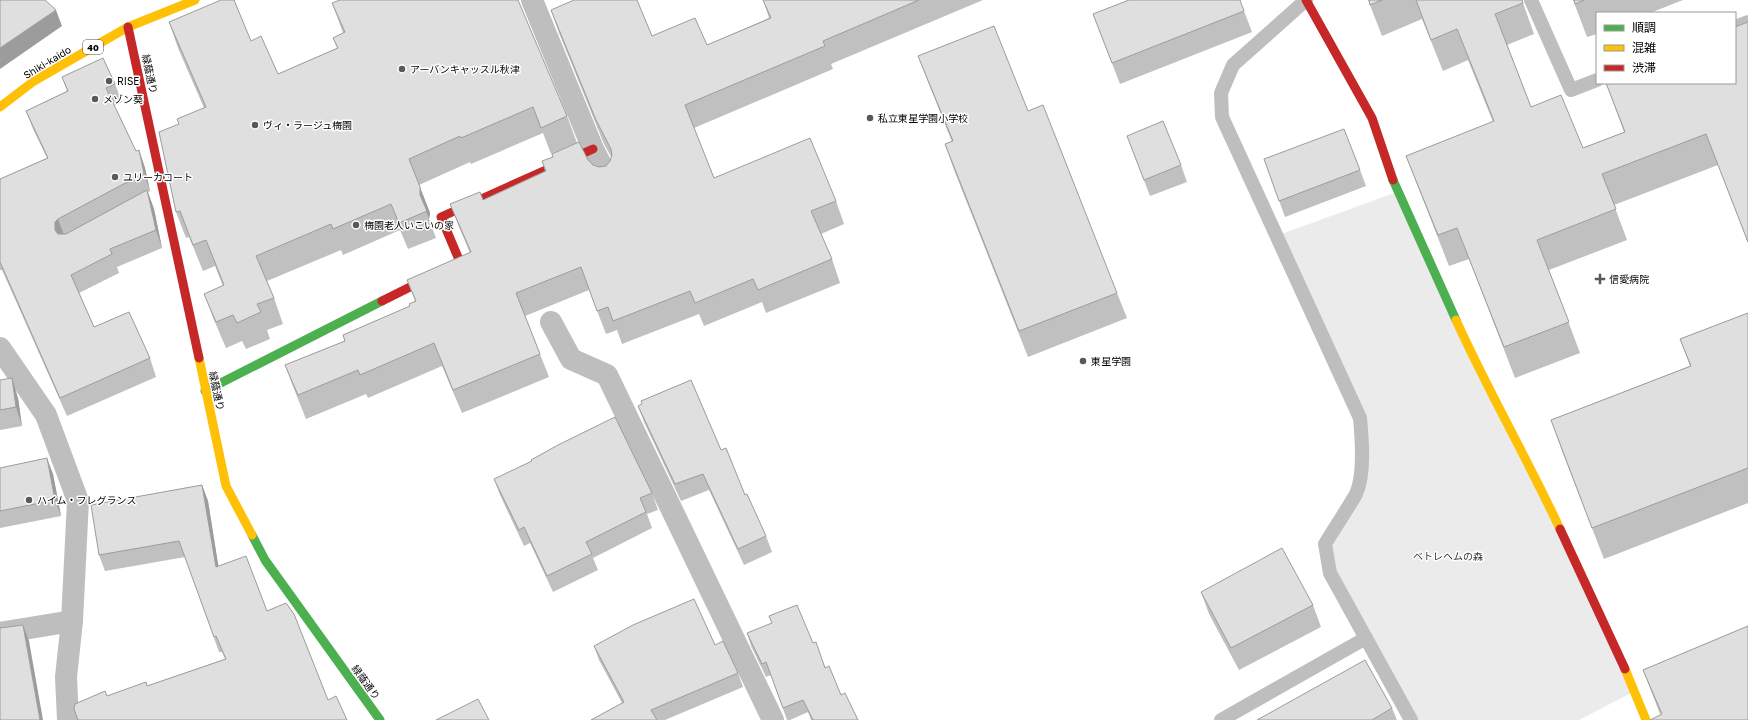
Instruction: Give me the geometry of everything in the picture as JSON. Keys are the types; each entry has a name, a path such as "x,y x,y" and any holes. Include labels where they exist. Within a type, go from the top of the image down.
{"street":[{"name":"Shiki-kaido","path":"0,107 34,81 128,27 195,0"},
{"path":"532,0 593,149 608,178"},
{"path":"1306,0 1372,118 1397,192 1481,375 1532,470 1635,691 1646,720"},
{"name":"緑蔭通り","path":"128,27 165,193 226,486 265,560 380,720"},
{"path":"205,391 460,262 441,217 593,149"},
{"path":"551,322 571,359 607,375 764,717"},
{"path":"0,348 46,415 78,501 72,621 66,677 68,720"},
{"path":"0,633 72,621"}],"lane":[{"path":"1306,0 1233,65 1220,93 1222,117 1360,418 1363,444 1361,468 1356,493 1325,544 1330,574 1411,720"},
{"path":"1531,0 1571,90 1596,80"},
{"path":"1736,27 1748,22"},
{"path":"151,200 165,193"},
{"path":"1222,720 1366,638"}],"green space":[{"name":"ベトレヘムの森","path":"1397,192 1635,691 1579,720 1411,720 1330,573 1325,544 1356,493 1360,418 1276,236"}],"building":[{"path":"0,0 45,0 56,10 0,48"},
{"path":"221,0 234,0 251,41 261,36 278,74 338,48 333,38 345,32 332,3 340,0 518,0 567,116 541,128 533,107 461,138 460,136 409,159 420,187 420,195 427,211 399,223 391,204 333,229 331,224 256,256 274,298 257,304 261,312 237,323 233,315 216,322 204,294 224,285 206,240 193,245 180,211 176,212 159,132 179,124 177,119 206,107 169,22"},
{"path":"574,0 637,0 652,36 695,18 707,45 771,18 763,0 919,0 823,41 825,46 685,105 714,178 810,138 836,201 811,211 832,259 758,290 753,279 695,303 690,291 613,321 608,307 597,311 581,267 516,293 540,354 453,390 434,343 360,375 358,370 298,395 285,365 345,341 343,335 410,306 409,304 416,301 407,280 471,252 450,204 480,192 483,200 546,171 542,161 553,157 552,154 579,142 588,160 593,165 599,167 606,166 610,161 612,155 611,149 596,120 551,10"},
{"path":"1129,0 1240,0 1244,11 1112,63 1093,14"},
{"path":"1369,0 1382,0 1370,5"},
{"name":"信愛病院","path":"1416,0 1522,0 1523,3 1495,14 1531,107 1561,95 1583,148 1625,132 1606,84 1736,84 1736,27 1748,22 1748,242 1706,134 1602,174 1616,209 1537,240 1569,322 1504,347 1457,228 1438,235 1406,156 1494,121 1457,29 1431,40"},
{"path":"1574,0 1584,0 1575,4"},
{"path":"994,26 1028,111 1043,105 1117,293 1019,331 945,144 953,141 918,56"},
{"path":"103,58 115,84 106,88 136,151 139,150 144,173 58,219 55,222 55,230 58,234 66,234 147,190 156,230 110,249 112,254 71,275 94,327 129,312 150,358 60,398 0,262 0,179 48,158 26,111 68,91 62,77"},
{"path":"1163,121 1181,165 1144,180 1127,136"},
{"path":"1344,129 1360,170 1279,201 1264,159"},
{"path":"1748,313 1748,468 1592,528 1551,420 1691,366 1680,339"},
{"path":"12,378 16,407 0,410 0,380"},
{"path":"691,380 721,450 726,448 745,495 747,494 766,536 738,549 703,474 675,484 638,406 642,404 641,401"},
{"path":"615,417 652,493 640,498 646,512 586,542 592,554 547,576 524,527 519,530 494,479 532,461 531,460 558,445"},
{"path":"47,458 55,500 0,511 0,468"},
{"path":"202,485 216,567 246,556 267,611 286,603 294,614 328,700 336,696 347,720 78,720 74,709 75,704 105,691 107,696 146,682 147,686 226,659 216,636 214,637 179,541 99,555 91,505"},
{"path":"1282,548 1313,605 1231,648 1201,592"},
{"path":"694,599 715,645 723,641 738,673 651,710 657,720 591,720 624,702 594,646 633,625"},
{"path":"797,605 813,643 816,642 825,668 829,666 841,695 845,693 858,720 813,720 803,700 783,708 766,662 762,664 747,633 772,623 769,616"},
{"path":"23,625 40,720 0,720 0,628"},
{"path":"1748,626 1748,720 1650,720 1662,714 1643,670"},
{"path":"1365,660 1392,708 1372,720 1257,720"},
{"path":"478,699 489,720 436,720"}],"traffic: fast":[{"path":"1393,180 1456,320"},
{"path":"205,391 382,301"},
{"path":"252,535 265,560 380,720"}],"traffic: slow":[{"path":"0,107 34,81 128,27 195,0"},
{"path":"1456,320 1481,373 1560,529"},
{"path":"199,358 226,486 252,535"},
{"path":"1625,669 1646,720"}],"traffic: jam":[{"path":"1306,0 1372,118 1393,180"},
{"path":"128,27 199,358"},
{"path":"382,301 460,262 441,217 593,149"},
{"path":"1560,529 1625,669"}],"place":[{"name":"アーバンキャッスル秋津","path":"402,69"},
{"name":"RISE","path":"109,81"},
{"name":"メゾン葵","path":"95,99"},
{"name":"私立東星学園小学校","path":"870,118"},
{"name":"ヴィ・ラージュ梅園","path":"255,125"},
{"name":"ユリーカコート","path":"115,177"},
{"name":"梅園老人いこいの家","path":"356,225"},
{"name":"信愛病院","path":"1600,279"},
{"name":"東星学園","path":"1083,361"},
{"name":"ハイム・フレグランス","path":"29,500"}]}
